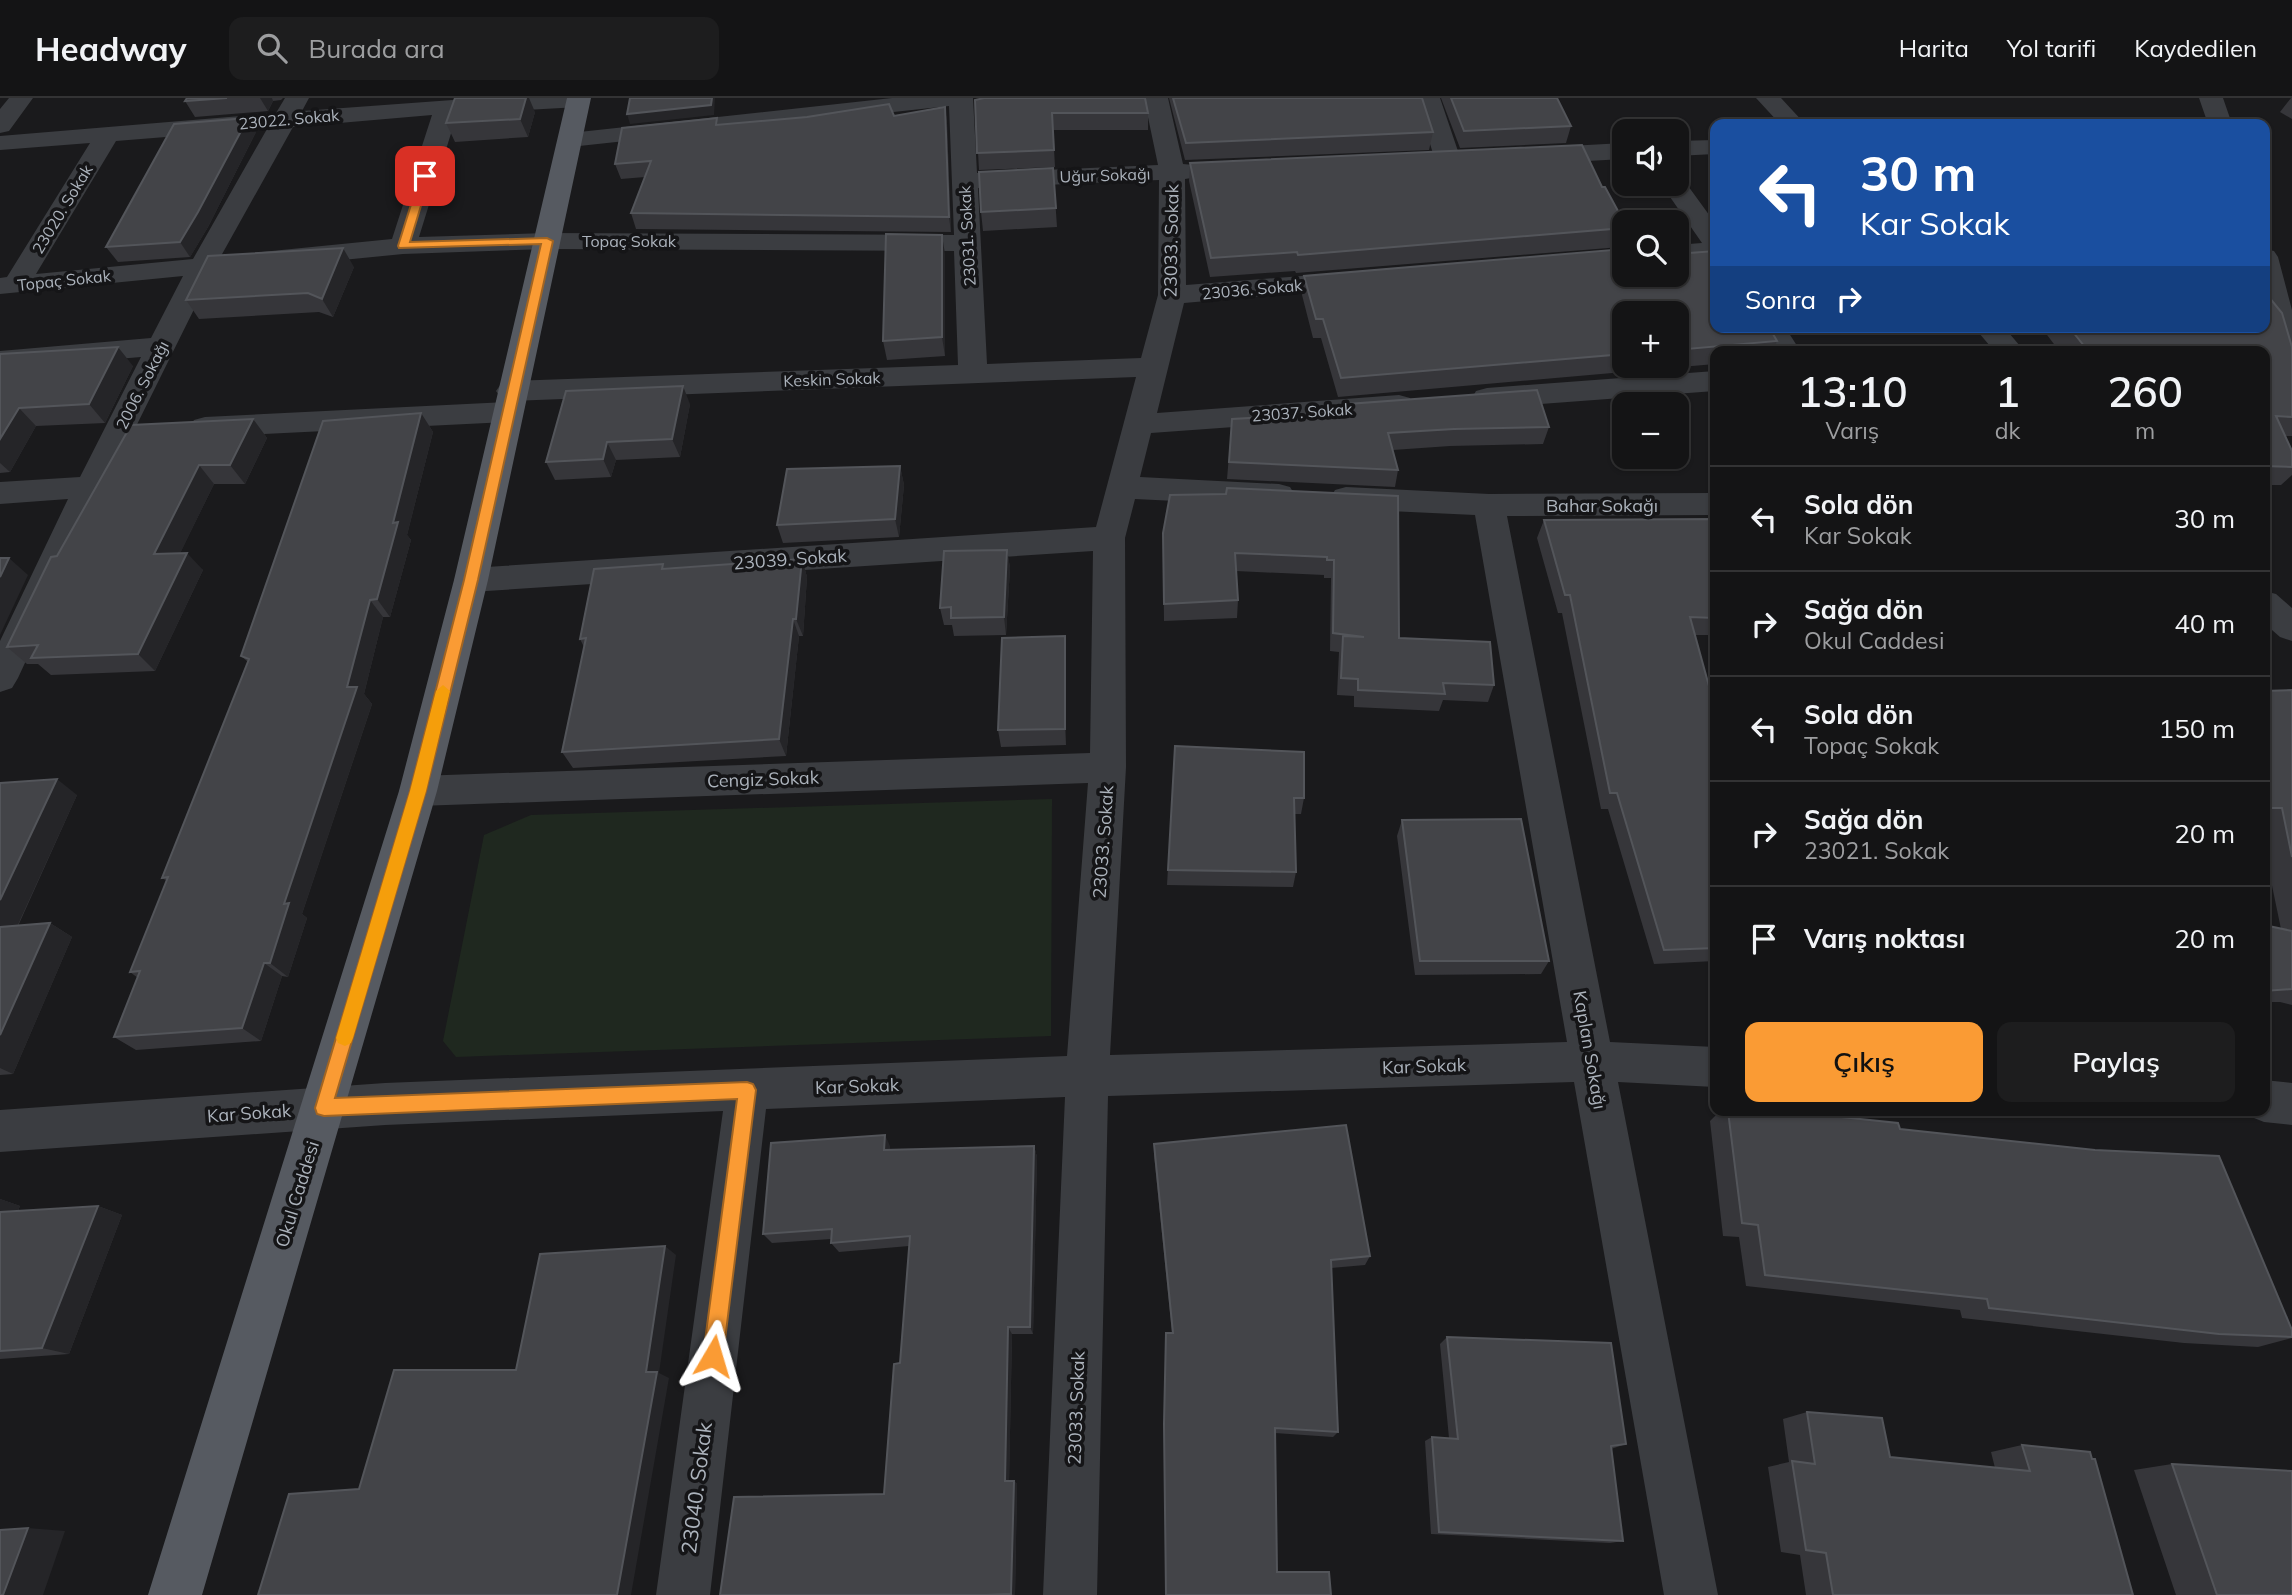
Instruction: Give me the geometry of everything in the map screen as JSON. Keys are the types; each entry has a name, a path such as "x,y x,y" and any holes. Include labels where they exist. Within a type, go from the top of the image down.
{"main road":[{"name":"Okul Caddesi","path":"176,1595 418,791 471,580 509,401 579,99"}],"street":[{"path":"0,126 21,98"},
{"path":"570,140 960,98"},
{"name":"23031. Sokak","path":"960,98 973,374"},
{"name":"23033. Sokak","path":"1070,1595 1087,1076 1108,767 1109,538 1172,295 1172,173 1156,98"},
{"path":"1428,98 1448,160"},
{"path":"1768,98 1788,119"},
{"path":"2211,98 2218,119"},
{"name":"23022. Sokak","path":"0,143 108,134 291,109 447,107 579,99"},
{"path":"403,246 447,107"},
{"name":"2006. Sokağı","path":"0,678 90,487 145,430 163,346 202,266 291,109"},
{"name":"23020. Sokak","path":"8,286 108,134"},
{"path":"1689,148 1710,147"},
{"path":"1502,157 1612,152"},
{"path":"1421,161 1475,159"},
{"name":"Uğur Sokağı","path":"964,181 1214,171"},
{"path":"1682,196 1710,235"},
{"name":"Topaç Sokak","path":"8,286 403,246 547,241 967,243"},
{"path":"1689,252 1710,250"},
{"path":"2270,257 2292,250"},
{"name":"23036. Sokak","path":"1172,295 1378,278"},
{"path":"2270,278 2292,364"},
{"path":"1994,333 2005,346"},
{"path":"0,360 163,346"},
{"name":"Keskin Sokak","path":"145,430 509,401 973,374 1153,368"},
{"name":"23037. Sokak","path":"1140,424 1710,382"},
{"path":"0,493 90,487"},
{"name":"Bahar Sokağı","path":"1123,487 1489,505 1710,504"},
{"name":"Kaplan Sokağı","path":"1489,505 1691,1595"},
{"name":"23039. Sokak","path":"471,580 1109,538"},
{"path":"2270,608 2292,628"},
{"name":"Cengiz Sokak","path":"418,791 1108,767"},
{"name":"Kar Sokak","path":"0,1131 324,1108 1087,1076 1592,1062 1710,1067"},
{"name":"23040. Sokak","path":"683,1595 747,1090"},
{"path":"2270,1102 2292,1104"}],"shaded area":[{"path":"1052,799 1051,1036 456,1057 443,1041 484,835 531,815"}],"building":[{"path":"187,98 227,98 185,101"},
{"path":"455,98 526,98 520,119 446,123"},
{"path":"630,98 712,98 711,105 627,114"},
{"path":"1145,98 1148,113 1052,113 1054,150 977,153 975,100"},
{"path":"1173,98 1422,98 1433,132 1186,143"},
{"path":"1451,98 1557,98 1571,126 1464,131"},
{"path":"889,104 894,116 945,107 949,217 631,213 651,161 615,164 622,128 717,118 716,125 807,117"},
{"path":"248,118 180,242 106,247 174,124"},
{"path":"1582,145 1602,187 1605,187 1617,210 1612,210 1612,229 1298,255 1297,252 1211,258 1190,163"},
{"path":"1053,168 1056,208 981,212 979,172"},
{"path":"886,234 942,235 942,337 883,341"},
{"path":"343,248 322,299 308,293 186,300 208,256"},
{"path":"1612,250 1612,287 1689,287 1689,253 1710,251 1710,333 1772,333 1777,341 1689,349 1689,301 1612,301 1612,355 1341,378 1323,319 1316,319 1304,276"},
{"path":"2270,298 2282,313 2292,347 2292,417 2276,416 2292,451 2292,467 2270,466 2270,346 2084,346 2074,333 2270,333"},
{"path":"118,347 89,404 19,408 0,439 0,354"},
{"path":"683,386 672,439 607,442 603,459 546,462 566,391"},
{"path":"1537,390 1549,427 1388,433 1398,470 1229,462 1232,419 1351,412 1348,404"},
{"path":"421,413 393,523 398,522 377,599 370,600 347,687 357,687 284,904 289,903 270,963 264,963 242,1028 114,1037 140,971 130,972 168,877 162,878 249,659 241,656 323,421"},
{"path":"253,419 230,465 199,465 154,554 187,553 138,654 31,658 38,645 7,647 51,557 57,556 131,425"},
{"path":"900,466 895,519 777,525 787,469"},
{"path":"1227,488 1398,496 1399,638 1490,642 1494,685 1443,683 1445,694 1358,690 1358,679 1341,678 1343,636 1364,637 1333,633 1334,560 1327,560 1327,557 1235,553 1238,600 1164,604 1163,533 1170,495 1226,494"},
{"path":"1710,519 1710,618 1690,617 1710,690 1710,948 1664,950 1617,793 1610,793 1570,595 1565,595 1544,520"},
{"path":"1007,550 1004,617 951,618 951,607 940,608 944,551"},
{"path":"0,558 9,558 0,577"},
{"path":"802,559 779,739 562,752 586,638 580,639 594,569 663,564 662,569"},
{"path":"1065,636 1065,729 998,730 1002,638"},
{"path":"2292,690 2292,857 2282,808 2270,808 2270,691"},
{"path":"1175,746 1304,752 1304,798 1294,798 1296,872 1168,870"},
{"path":"57,779 0,900 0,783"},
{"path":"1521,819 1549,961 1420,961 1402,820"},
{"path":"50,923 0,1035 0,927"},
{"path":"2270,926 2292,931 2292,989 2270,991"},
{"path":"1729,1116 1832,1116 1898,1123 1900,1129 2095,1150 2219,1156 2292,1330 2292,1337 2219,1334 1989,1308 1987,1299 1765,1275 1758,1225 1742,1223"},
{"path":"1346,1125 1370,1256 1331,1260 1338,1432 1275,1428 1277,1572 1329,1572 1331,1595 1166,1595 1166,1333 1173,1333 1154,1144"},
{"path":"885,1135 884,1150 1034,1146 1030,1327 1008,1327 1005,1481 1014,1481 1011,1594 720,1595 734,1497 884,1494 894,1364 900,1363 910,1236 831,1243 832,1229 763,1234 771,1143"},
{"path":"98,1206 42,1348 0,1351 0,1212"},
{"path":"665,1246 646,1372 657,1372 617,1595 258,1595 289,1494 359,1489 394,1370 516,1370 540,1254"},
{"path":"1447,1337 1611,1343 1626,1444 1611,1446 1623,1541 1439,1532 1432,1437 1458,1439"},
{"path":"1807,1412 1882,1418 1890,1457 2030,1471 2022,1445 2090,1452 2092,1459 2095,1459 2133,1595 1833,1595 1826,1553 1806,1550 1792,1461 1815,1464"},
{"path":"2172,1464 2292,1471 2292,1595 2217,1595"},
{"path":"28,1528 3,1595 0,1595 0,1530"}],"slow traffic":[{"path":"345,1038 418,791 443,691"}],"route":[{"path":"425,176 403,246 547,241 471,580 418,791 324,1108 747,1090 713,1356"}]}
